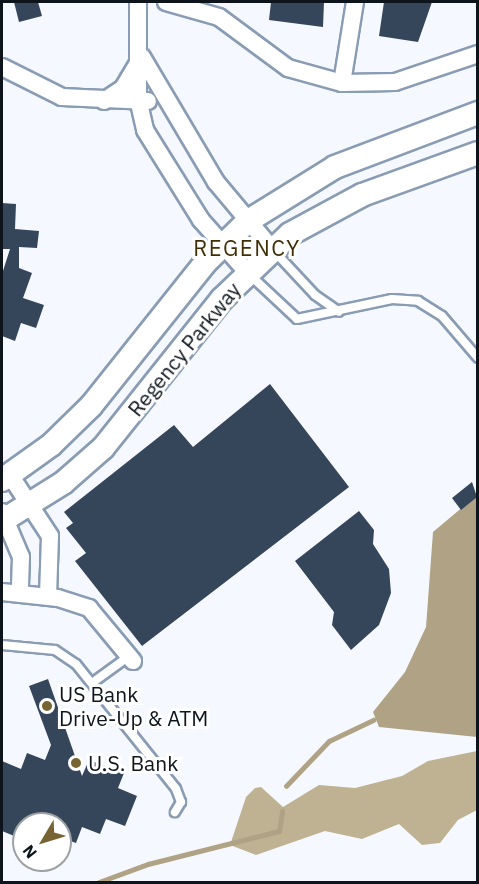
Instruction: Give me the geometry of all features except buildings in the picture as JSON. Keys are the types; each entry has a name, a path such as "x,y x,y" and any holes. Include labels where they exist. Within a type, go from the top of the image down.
{"main road":[{"name":"Regency Parkway","path":"6,477 91,406 221,245 248,221 335,167 477,113"},
{"name":"Regency Parkway","path":"3,517 31,504 111,441 247,272 272,249 344,203 477,153"}],"street":[{"path":"138,2 141,55 138,99 145,130 221,245 247,272"},
{"path":"166,2 219,17 288,68 342,83 395,81 477,54"},
{"path":"342,83 355,2"},
{"path":"103,101 130,81 141,55"},
{"path":"141,55 172,114 248,221 272,249"},
{"path":"2,67 44,92 103,101 138,99 172,114"},
{"path":"103,101 145,130"},
{"path":"6,477 31,504 52,548 48,596"},
{"path":"3,517 21,557 20,594"},
{"path":"2,592 48,596 93,611 131,658"}],"lane":[{"path":"272,249 310,291 339,312"},
{"path":"247,272 291,316 339,312 392,299 418,301 442,316 477,358"},
{"path":"2,645 64,654 92,683 176,789 181,802 175,812"},
{"path":"92,683 131,658"}],"shaded area":[{"path":"477,495 477,737 379,727 373,712 405,672 426,627 433,532"},
{"path":"477,751 477,810 458,820 440,843 422,845 399,824 362,839 325,831 256,855 230,845 246,797 255,788 261,787 283,807 319,785 355,788 402,776 428,761"}],"waterway":[{"path":"286,786 329,741 373,720"},
{"path":"99,882 148,864 279,831 282,811"}],"place":[{"name":"US Bank Drive-Up & ATM","path":"47,706"},
{"name":"U.S. Bank","path":"76,763"}],"district":[{"name":"REGENCY","path":"247,248"}]}
